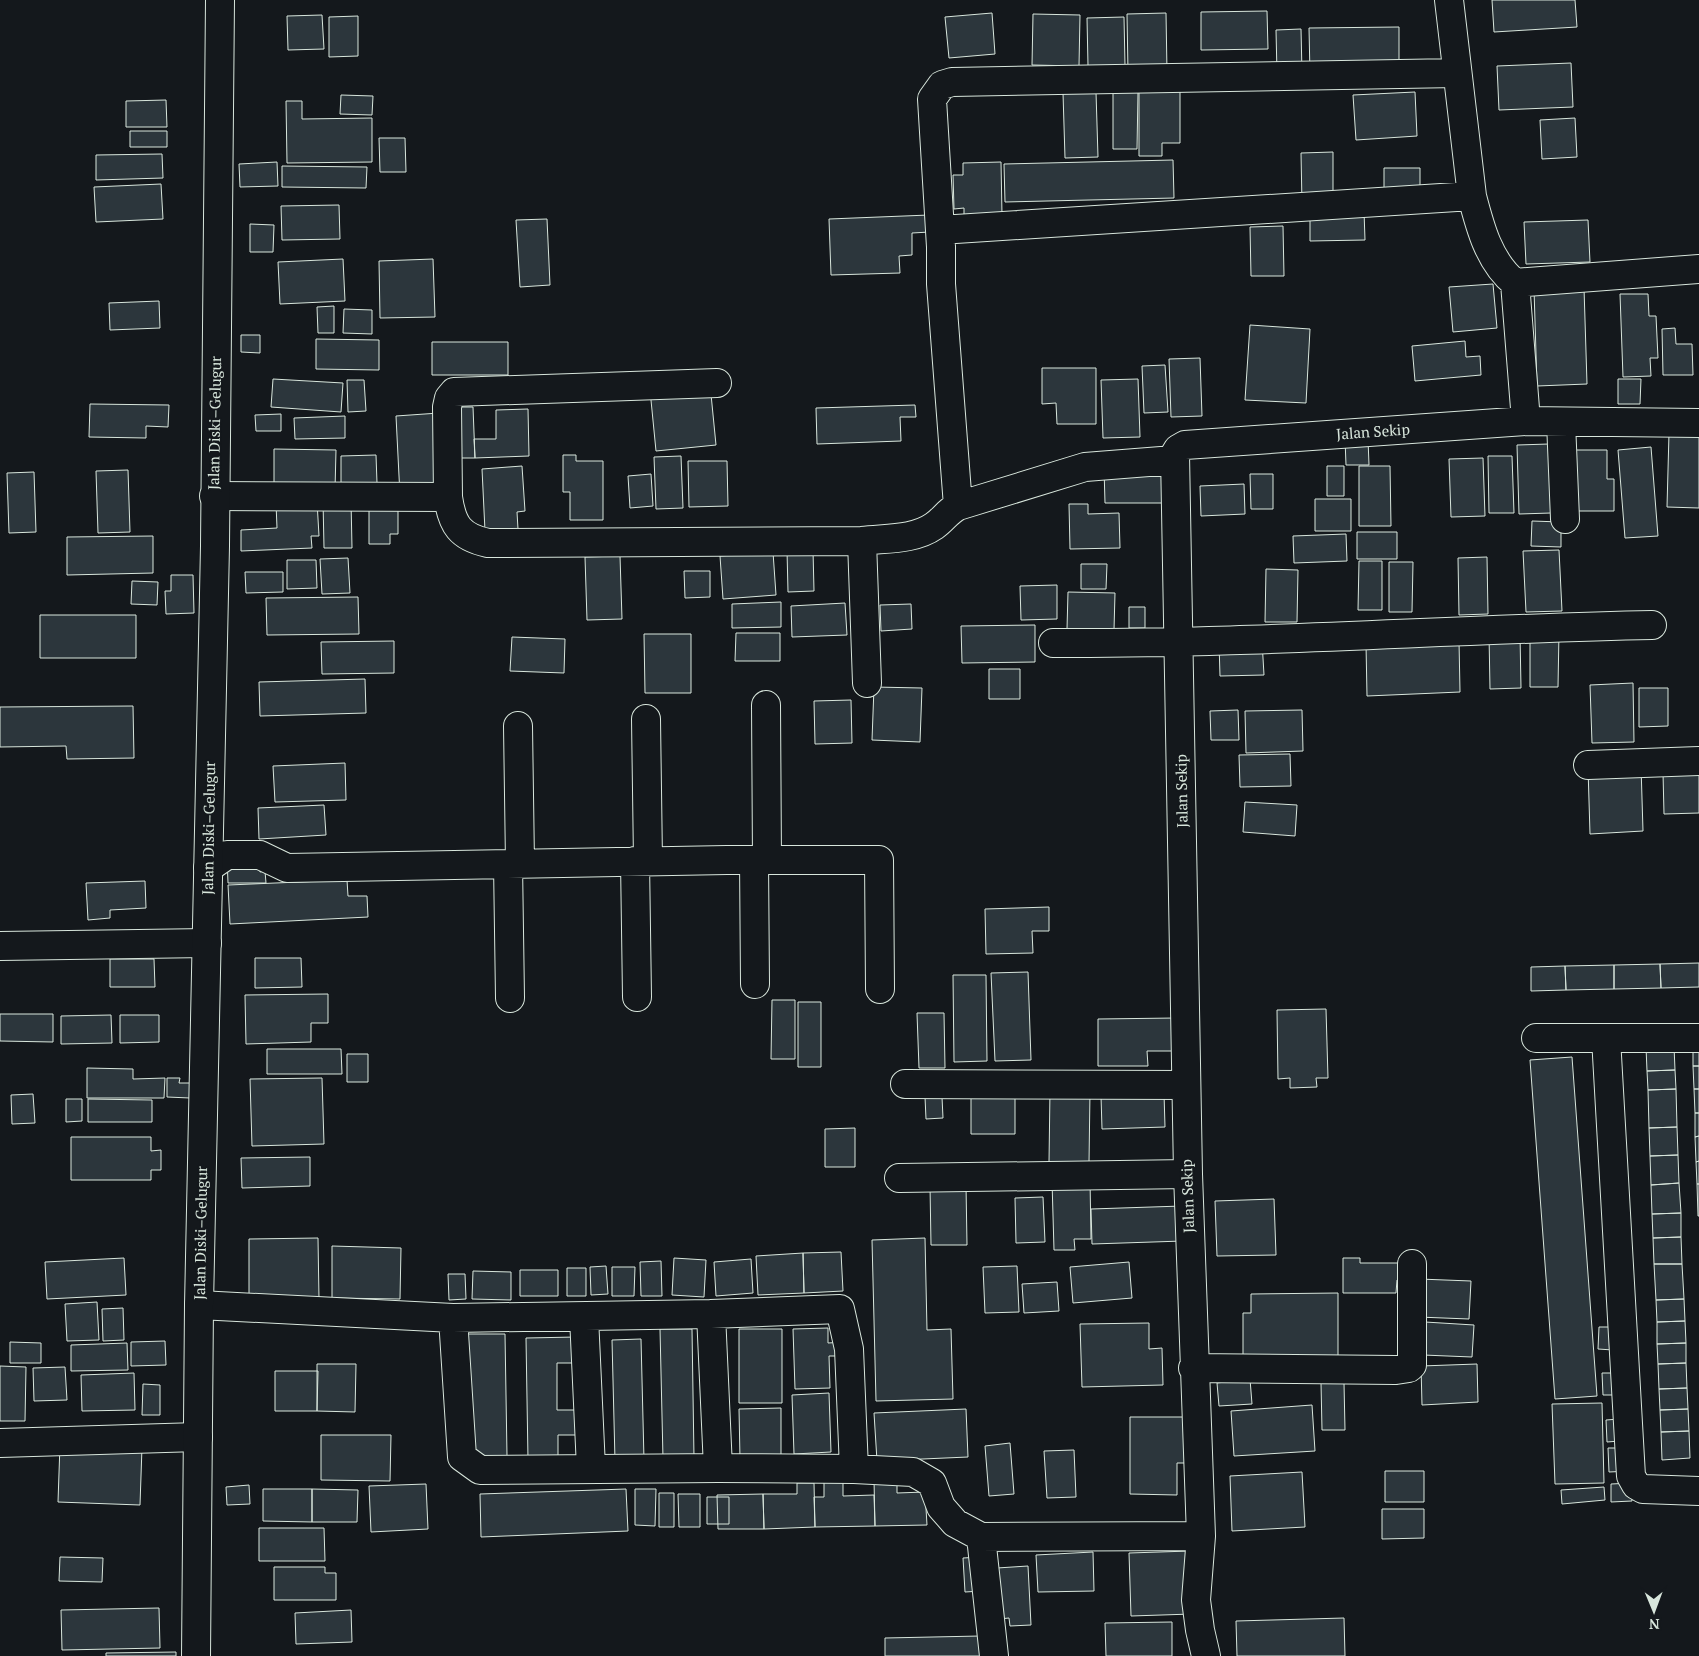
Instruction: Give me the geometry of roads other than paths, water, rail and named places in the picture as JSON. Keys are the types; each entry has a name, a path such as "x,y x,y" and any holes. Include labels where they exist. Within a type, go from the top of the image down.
{"street":[{"name":"Jalan Diski–Gelugur","path":"196,1656 199,1305 207,942 220,0"},
{"path":"1449,0 1472,196 1480,226 1494,259 1504,274 1515,283 1699,269"},
{"path":"958,506 941,284 940,230 932,99 942,85 962,82 1457,73"},
{"path":"940,230 1472,196"},
{"path":"1515,283 1526,421"},
{"path":"717,383 454,392 449,398 446,407 448,496 450,507 461,532 471,539 488,543 862,541 908,536 923,532 936,525 949,511 958,506 1085,467 1174,460"},
{"name":"Jalan Sekip","path":"1206,1656 1196,1600 1201,1536 1193,1368 1186,1085 1180,644 1174,460 1178,448 1185,445 1526,421 1699,423"},
{"path":"1560,422 1565,519"},
{"path":"214,496 448,496"},
{"path":"862,541 866,683"},
{"path":"1053,644 1180,644 1521,628 1652,625"},
{"path":"755,984 766,705"},
{"path":"637,997 646,719"},
{"path":"510,998 518,726"},
{"path":"1588,765 1699,761"},
{"path":"208,868 227,855 260,855 287,868 641,861 880,860 880,989"},
{"path":"0,946 207,942"},
{"path":"1536,1038 1699,1038"},
{"path":"1606,1038 1630,1476 1636,1485 1643,1489 1699,1490"},
{"path":"905,1084 1186,1085"},
{"path":"899,1178 1188,1174"},
{"path":"1193,1368 1396,1370 1409,1368 1412,1365 1412,1264"},
{"path":"199,1305 454,1318 584,1318 840,1308 850,1349 854,1469"},
{"path":"711,1314 718,1468"},
{"path":"454,1318 462,1457 473,1466 485,1470 718,1468 854,1469 914,1472 932,1483 941,1507 947,1516 955,1523 981,1537 1201,1536"},
{"path":"584,1318 592,1468"},
{"path":"0,1442 198,1437"},
{"path":"981,1537 994,1656"}]}
